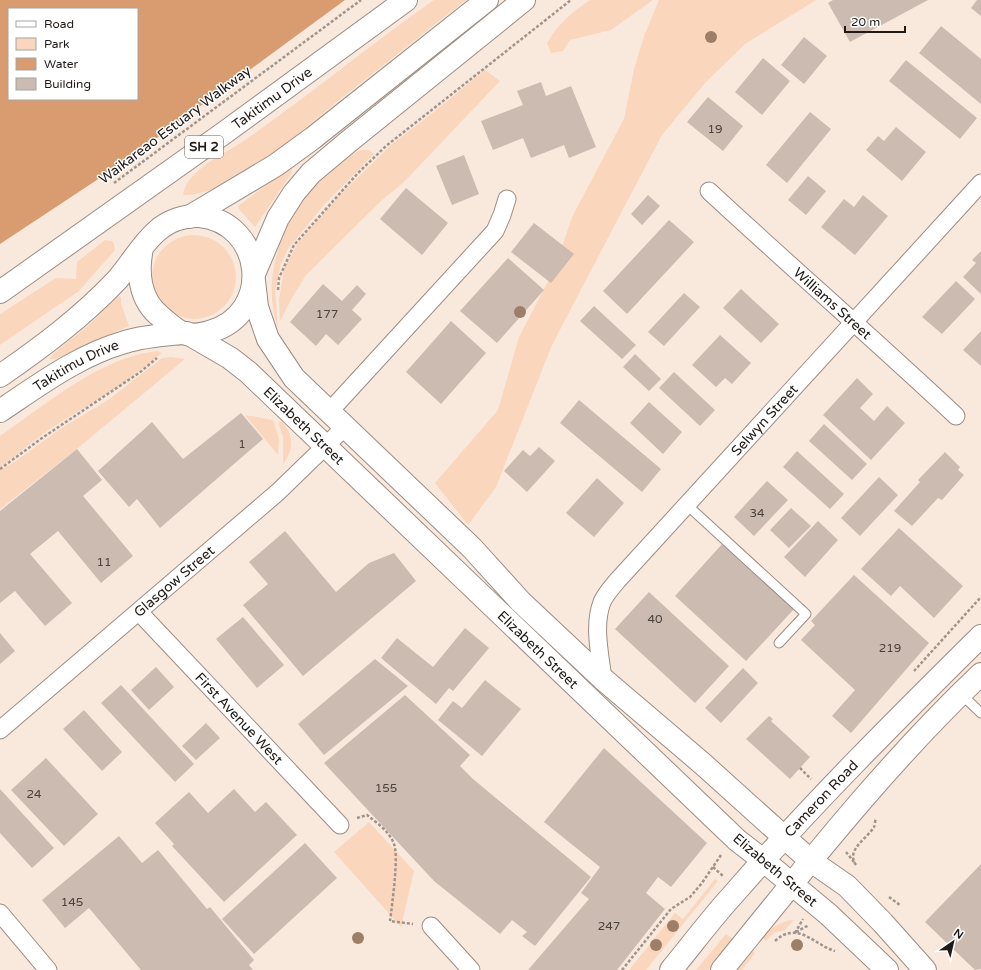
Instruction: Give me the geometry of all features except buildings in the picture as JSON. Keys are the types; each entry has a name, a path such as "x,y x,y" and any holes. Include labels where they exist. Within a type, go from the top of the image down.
{"main road":[{"name":"Takitimu Drive","path":"0,292 224,133 406,0"},
{"path":"0,376 40,348 77,318 117,280 158,230 168,223 189,216 270,169 313,138 487,0"},
{"path":"142,248 138,270 141,286 147,301 158,314 185,333 202,334 219,330 237,318 246,304 254,278 278,218 294,193 311,173 524,0"},
{"path":"189,216 210,218 232,230 246,247 251,259 254,278"},
{"name":"Elizabeth Street","path":"254,278 257,307 268,339 294,378 344,428 472,548 521,602 603,679 704,765 811,861 847,886 883,923 925,970"},
{"name":"Takitimu Drive","path":"0,411 59,372 105,349 144,337 185,333"},
{"name":"Elizabeth Street","path":"185,333 230,358 248,372 737,840 828,914 887,970"},
{"name":"Cameron Road","path":"671,970 730,898 870,746 981,636"},
{"path":"722,970 842,824 981,674"}],"street":[{"name":"Selwyn Street","path":"603,679 598,643 600,614 602,601 617,581 981,183"},
{"name":"Williams Street","path":"709,191 956,416"},
{"name":"Elizabeth Street","path":"329,412 495,231 507,198"},
{"name":"Glasgow Street","path":"0,730 278,492 344,428"},
{"name":"First Avenue West","path":"139,612 340,825"},
{"path":"0,913 48,970"},
{"path":"431,926 471,970"}],"lane":[{"path":"687,505 806,614 779,643"},
{"path":"961,694 981,713"}],"path":[{"name":"Waikareao Estuary Walkway","path":"112,185 361,0"},
{"path":"278,292 279,278 294,245 358,173 386,146 572,0"},
{"path":"0,470 42,438 95,404 139,373 153,360 164,355"},
{"path":"800,768 815,782"},
{"path":"367,815 383,828 395,844 395,873 390,921 431,926"},
{"path":"854,862 854,853 857,845 874,827 876,816"},
{"path":"622,970 671,909 690,897 726,850"},
{"path":"844,850 858,867"},
{"path":"713,867 723,875"},
{"path":"882,894 900,905"},
{"path":"795,933 801,921"},
{"path":"795,933 809,924"},
{"path":"771,945 780,937 790,933 795,933 811,937 824,948"}],"green space":[{"path":"434,0 466,0 266,159 223,185 202,192 183,195 191,178 207,164 267,125"},
{"path":"590,0 653,0 611,30 570,40 563,51 551,53 547,43 556,30 571,14"},
{"path":"659,0 816,0 745,44 705,83 662,135 552,345 496,487 468,525 435,483 498,410 519,337 553,272 573,215 624,119 634,69 644,36"},
{"path":"485,70 500,81 403,183 381,201 306,275 280,321 279,300 284,269 298,243 340,195 392,144"},
{"path":"362,150 368,150 374,154 323,206 288,249 281,264 275,290 278,328 273,306 272,284 275,263 281,242 290,221 302,202 316,185 343,161 354,153"},
{"path":"292,168 291,174 255,227 238,208 238,206 288,169"},
{"path":"194,235 210,238 224,247 233,261 236,277 233,293 224,307 210,316 194,319 178,316 164,307 155,293 152,277 155,261 164,247 178,238"},
{"path":"105,240 112,241 115,250 79,291 0,345 0,314 56,278 76,279 77,262"},
{"path":"118,296 121,297 121,304 129,326 55,359 49,359 54,353 89,325"},
{"path":"158,351 162,353 122,384 48,430 0,467 0,436 55,397 95,372 115,362 136,355"},
{"path":"171,357 185,359 78,448 0,509 0,470 16,461 60,429 108,400 162,358"},
{"path":"245,415 273,420 279,439 278,455"},
{"path":"278,422 282,422 286,427 289,432 291,443 289,454 283,464 283,437"},
{"path":"369,822 414,871 401,927 334,852"},
{"path":"715,879 718,881 646,970 629,970 675,913 683,919"},
{"path":"789,920 794,920 784,931 775,932 766,941 762,937 773,927"},
{"path":"726,934 733,939 709,970 696,970"},
{"path":"752,950 755,953 742,970 736,970"}],"water":[{"path":"0,0 345,0 124,162 0,244"}]}
